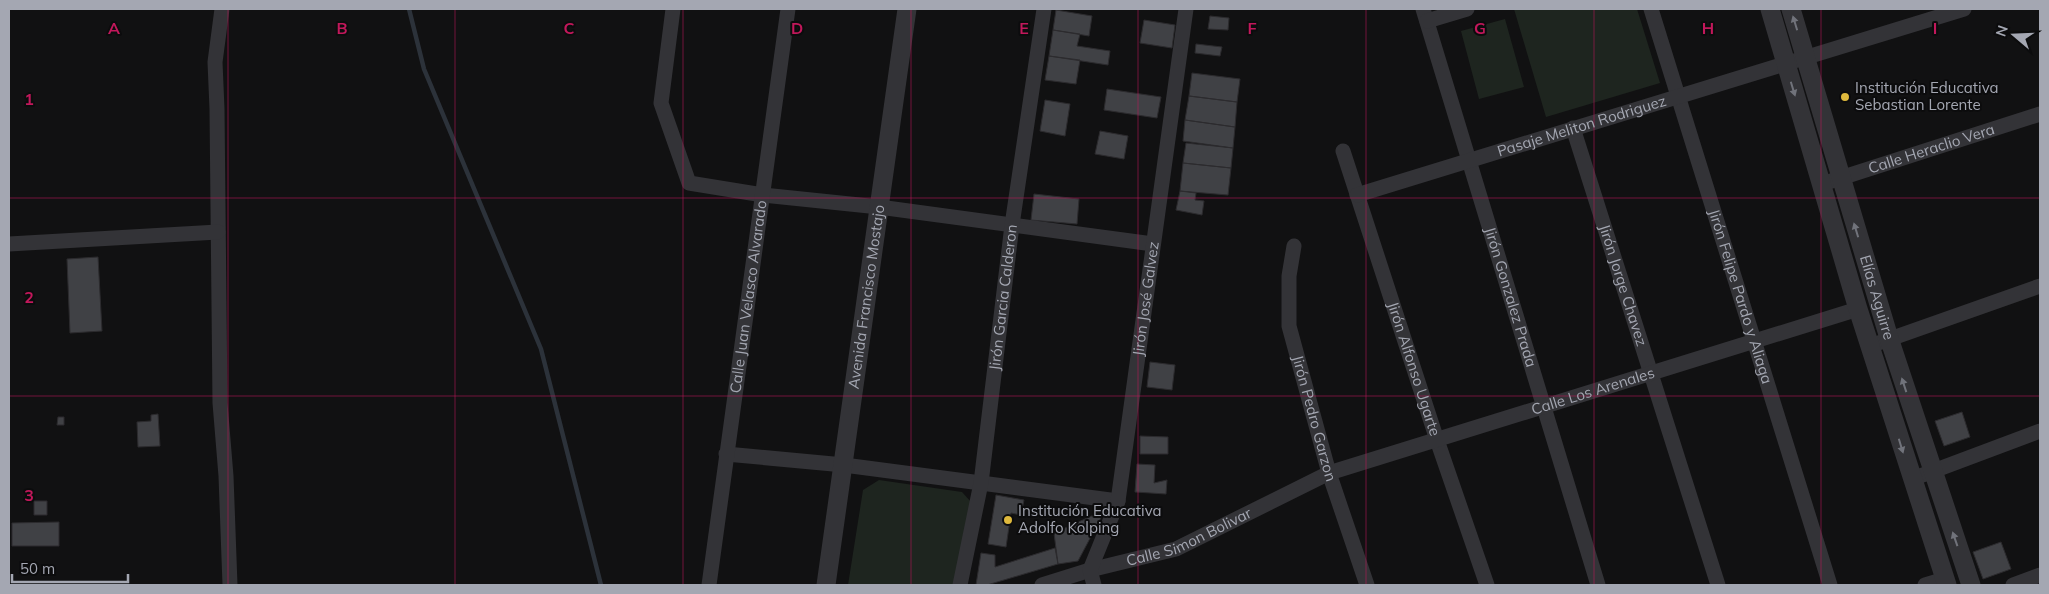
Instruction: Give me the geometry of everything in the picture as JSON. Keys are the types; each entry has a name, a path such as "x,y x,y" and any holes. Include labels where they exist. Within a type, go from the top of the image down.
{"street":[{"path":"222,9 215,62 220,403 226,476 230,585"},
{"path":"673,9 661,103 689,183 1153,244"},
{"name":"Calle Juan Velasco Alvarado","path":"708,585 788,9"},
{"name":"Avenida Francisco Mostajo","path":"826,585 907,9"},
{"name":"Jirón Garcia Calderon","path":"960,585 981,483 1012,225 1044,9"},
{"name":"Jirón José Galvez","path":"1090,570 1118,501 1186,9"},
{"path":"1425,15 1467,9"},
{"name":"Jirón Felipe Pardo y Aliaga","path":"1651,9 1830,585"},
{"name":"Elías Aguirre","path":"1770,9 1858,309 1946,582"},
{"name":"Elías Aguirre","path":"1790,9 1889,338 1971,585"},
{"name":"Pasaje Meliton Rodriguez","path":"1357,195 1964,9"},
{"name":"Jirón Gonzalez Prada","path":"1425,15 1598,585"},
{"name":"Calle Heraclio Vera","path":"1822,184 2040,114"},
{"name":"Jirón Jorge Chavez","path":"1573,128 1718,585"},
{"name":"Jirón Alfonso Ugarte","path":"1343,151 1437,440 1487,585"},
{"path":"9,244 218,232"},
{"name":"Jirón Pedro Garzon","path":"1294,246 1288,276 1289,326 1329,474 1367,585"},
{"path":"1870,346 2040,286"},
{"name":"Calle Los Arenales","path":"1329,474 1858,309"},
{"path":"1912,480 2040,431"},
{"path":"726,454 844,465 1118,501"},
{"name":"Calle Simon Bolivar","path":"1042,585 1090,570 1176,549 1329,474"},
{"path":"1090,570 1094,585"},
{"path":"2013,585 2040,576"},
{"path":"1925,585 1946,582"}],"shaded area":[{"path":"1514,9 1637,9 1660,83 1546,117"},
{"path":"1505,19 1524,87 1479,99 1461,31"},
{"path":"879,480 962,492 971,502 955,585 848,585 863,490"}],"building":[{"path":"1056,10 1092,16 1089,36 1053,30"},
{"path":"1210,16 1229,18 1228,30 1208,29"},
{"path":"1144,20 1175,25 1172,48 1140,43"},
{"path":"1053,30 1080,34 1077,46 1110,51 1108,65 1049,56"},
{"path":"1196,44 1222,47 1220,56 1195,53"},
{"path":"1049,56 1080,60 1076,84 1045,80"},
{"path":"1192,73 1240,79 1237,102 1189,96"},
{"path":"1107,89 1161,97 1157,118 1104,110"},
{"path":"1189,96 1237,102 1235,127 1185,120"},
{"path":"1045,100 1070,104 1065,136 1040,131"},
{"path":"1185,120 1235,127 1233,148 1183,141"},
{"path":"1100,131 1128,136 1124,159 1095,154"},
{"path":"1186,143 1233,148 1231,168 1183,163"},
{"path":"1183,163 1231,168 1228,195 1180,191"},
{"path":"1180,191 1196,193 1195,200 1204,201 1202,215 1176,210"},
{"path":"1034,194 1079,199 1077,224 1031,220"},
{"path":"98,257 102,331 70,333 67,259"},
{"path":"1150,362 1175,365 1172,390 1147,387"},
{"path":"1962,412 1970,437 1944,446 1935,421"},
{"path":"158,414 160,446 138,447 137,422 151,421 151,415"},
{"path":"58,417 64,417 64,425 57,425"},
{"path":"1140,436 1168,437 1168,454 1140,454"},
{"path":"1137,464 1155,465 1154,483 1167,480 1166,494 1135,492"},
{"path":"996,495 1024,500 1021,515 1011,513 1006,547 988,544"},
{"path":"34,501 47,501 47,515 34,515"},
{"path":"1105,510 1078,561 1058,564 1054,533"},
{"path":"59,522 59,546 12,546 12,523"},
{"path":"2001,542 2011,569 1983,579 1973,552"},
{"path":"1055,548 1058,564 987,585 976,585 981,553 995,555 995,567"}],"waterway":[{"path":"409,9 424,69 541,349 601,585"}],"place":[{"name":"Institución Educativa Sebastian Lorente","path":"1845,97"},
{"name":"Institución Educativa Adolfo Kolping","path":"1008,520"}]}
